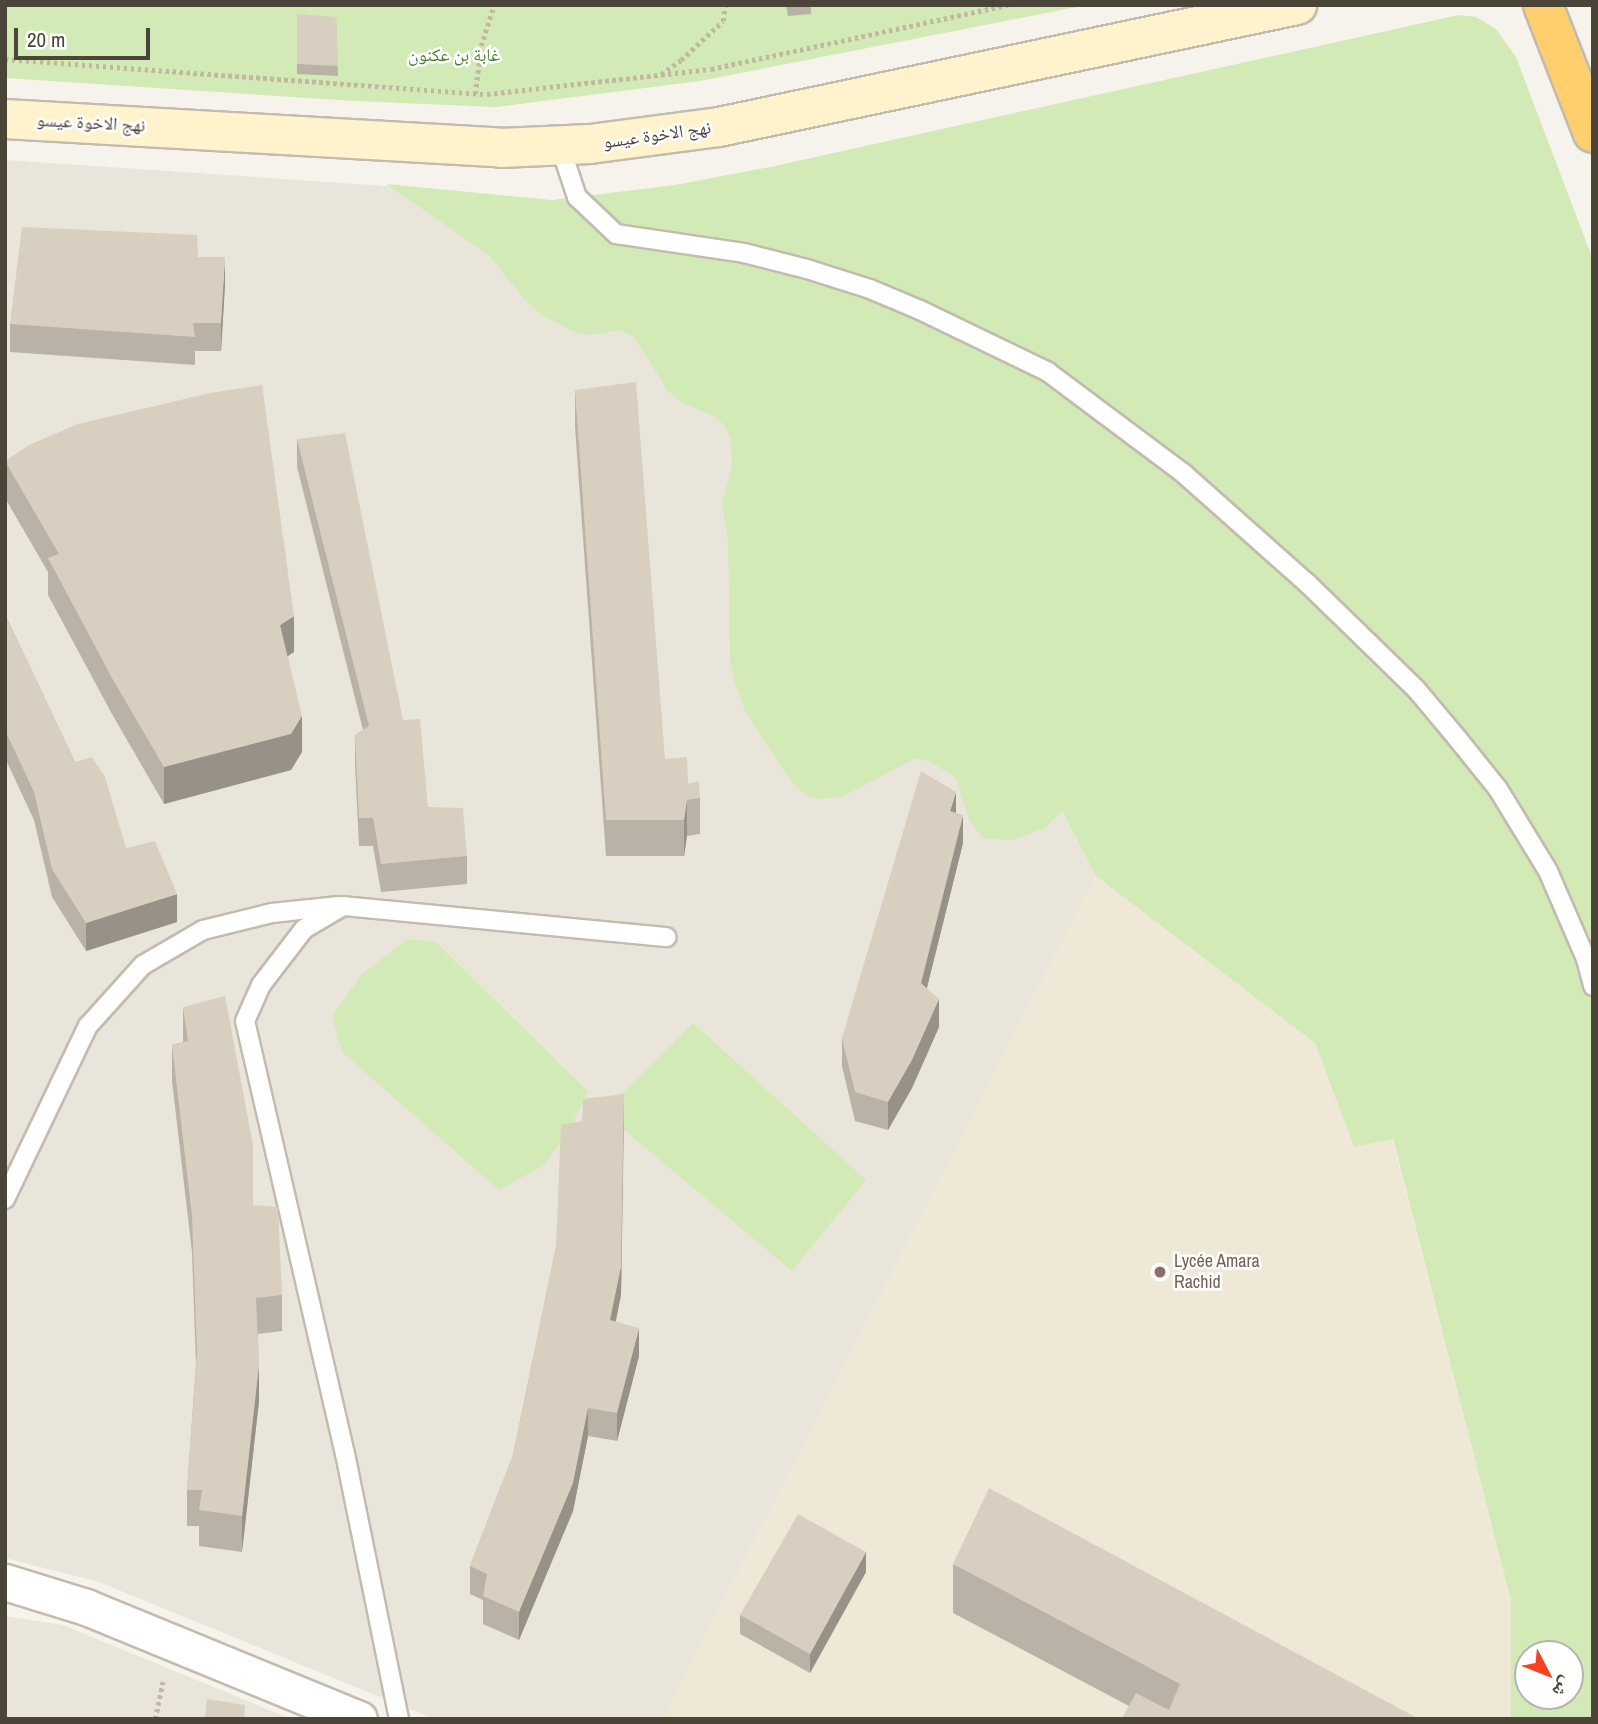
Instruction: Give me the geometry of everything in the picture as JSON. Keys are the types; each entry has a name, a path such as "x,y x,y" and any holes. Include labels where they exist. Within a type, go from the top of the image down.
{"highway":[{"path":"1548,19 1593,133"}],"street":[{"name":"نهج الاخوة عيسو","path":"5,118 501,148 560,146 719,127 1297,5"},
{"path":"1522,5 1548,19"},
{"path":"5,1582 86,1607 359,1719"}],"lane":[{"path":"560,146 577,197 616,234 744,253 870,289 920,310 1048,372 1183,473 1307,583 1416,689 1498,789 1548,871 1586,959 1593,986"},
{"path":"344,906 304,929 261,985 245,1021 345,1454 399,1719"},
{"path":"5,1199 88,1026 143,965 202,930 272,913 344,906 667,937"}],"path":[{"path":"475,94 481,46 494,5"},
{"path":"660,74 723,22 725,5"},
{"path":"5,59 475,94 711,69 1008,5"}],"shaded area":[{"path":"5,160 460,191 686,333 980,657 1096,876 663,1719 434,1719 99,1582 5,1558"},
{"name":"Lycée Amara Rachid","path":"1096,876 1315,1043 1354,1147 1392,1138 1511,1601 1511,1719 663,1719"},
{"path":"5,1616 63,1625 291,1719 5,1719"}],"green space":[{"name":"غابة بن عكنون","path":"5,5 1087,5 700,81 496,107 354,101 5,78"},
{"path":"1459,15 1476,17 1496,29 1516,57 1593,260 1593,1719 1511,1719 1511,1601 1393,1139 1354,1147 1315,1043 1096,876 1062,811 1045,828 1029,834 1011,840 983,838 969,820 956,778 929,761 916,758 844,796 821,799 807,796 790,780 745,711 730,659 728,541 722,504 732,466 731,440 724,425 715,417 681,402 668,391 634,337 620,330 591,335 572,331 542,315 523,298 490,256 386,184 552,200 675,185 775,166"},
{"path":"408,939 436,942 588,1092 568,1134 542,1166 499,1190 342,1052 332,1016 362,974"},
{"path":"693,1023 866,1180 792,1271 603,1112"}],"building":[{"path":"297,14 336,17 338,66 297,64"},
{"path":"22,227 197,235 198,257 225,257 221,323 193,323 195,337 10,324"},
{"path":"636,382 665,759 687,757 688,784 699,781 700,798 687,800 684,820 606,820 575,390"},
{"path":"262,385 294,616 280,625 302,716 291,734 164,767 112,678 48,558 59,554 5,461 31,444 78,424 210,393"},
{"path":"345,433 403,720 420,719 428,807 463,808 467,856 381,864 373,818 359,818 355,735 369,726 297,439"},
{"path":"5,614 75,762 92,757 105,777 126,848 155,841 177,894 86,923 52,869 34,792 5,730"},
{"path":"921,771 956,792 950,811 963,815 921,983 939,999 912,1060 888,1102 855,1092 842,1038"},
{"path":"225,996 253,1145 253,1205 278,1207 282,1295 256,1298 259,1365 242,1516 199,1510 202,1490 187,1490 197,1353 192,1216 172,1045 188,1041 183,1007"},
{"path":"624,1094 621,1267 610,1320 639,1328 617,1413 588,1408 573,1483 519,1612 483,1596 487,1574 470,1566 513,1455 556,1247 561,1125 582,1121 583,1099"},
{"path":"989,1488 1419,1719 1122,1719 1136,1693 1169,1710 1180,1684 953,1564"},
{"path":"798,1514 866,1552 810,1654 740,1615"},
{"path":"207,1699 245,1705 244,1719 205,1719"}],"place":[{"name":"Lycée Amara Rachid","path":"1160,1272"}]}
